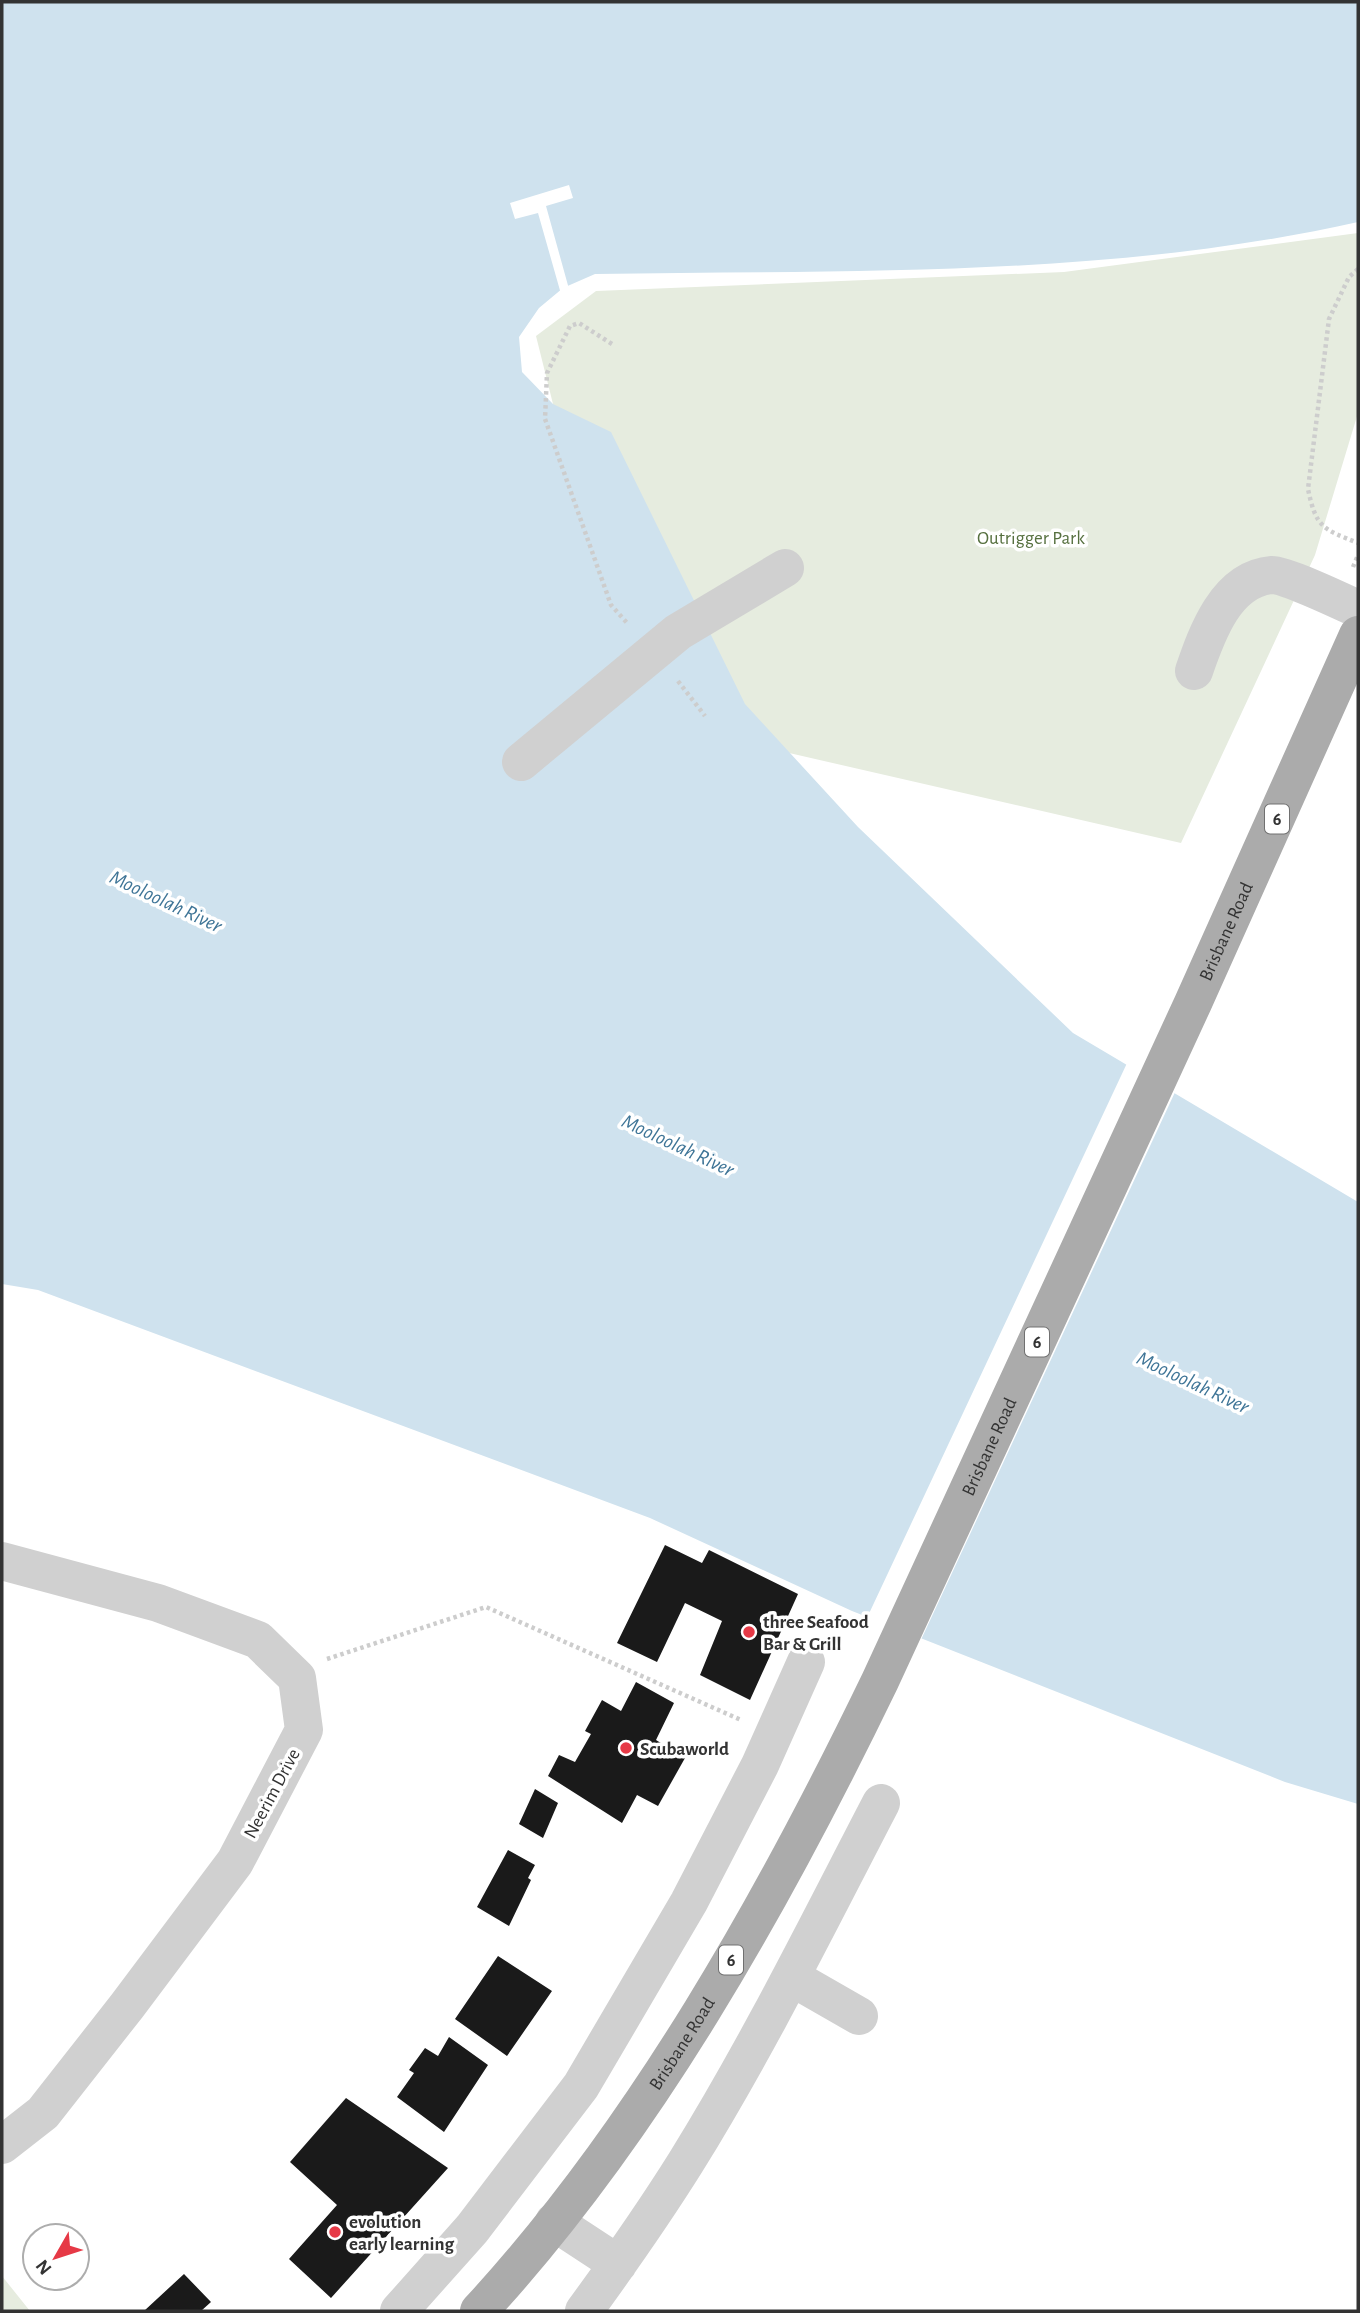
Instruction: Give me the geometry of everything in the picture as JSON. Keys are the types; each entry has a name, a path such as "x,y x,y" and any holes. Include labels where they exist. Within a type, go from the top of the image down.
{"main road":[{"name":"Brisbane Road","path":"479,2311 554,2222 656,2080 759,1913 826,1792 880,1681 1193,1003 1358,635"}],"street":[{"path":"521,762 678,632 785,568"},
{"path":"1194,670 1206,635 1230,598 1247,583 1274,575 1358,609"},
{"path":"2,1561 158,1603 258,1640 297,1678"},
{"path":"399,2311 472,2229 581,2086 689,1902 774,1734 806,1662"},
{"name":"Neerim Drive","path":"2,2145 43,2113 234,1862 304,1730 297,1678"},
{"path":"584,2311 685,2163 791,1977 881,1803"},
{"path":"791,1977 859,2016"},
{"path":"554,2222 618,2264"}],"path":[{"path":"1358,269 1349,277 1329,319 1308,489 1313,514 1324,528 1358,543"},
{"path":"612,344 579,323 570,326 547,373 545,419 611,605 629,625"},
{"path":"676,679 705,716"},
{"path":"297,1678 329,1658 486,1607 774,1734"}],"green space":[{"name":"Outrigger Park","path":"1358,233 1358,413 1315,555 1181,843 689,730 611,636 536,336 596,291 1064,272"},
{"path":"2,2276 30,2311 2,2311"}],"water":[{"name":"Mooloolah River","path":"2,2 1358,2 1358,222 1264,240 1074,262 882,271 595,274 563,288 539,308 519,337 522,372 553,404 611,432 745,704 858,827 1073,1033 1358,1202 1358,1804 1285,1782 852,1611 650,1518 38,1290 2,1284"}],"pier":[{"path":"569,185 573,198 546,206 569,289 561,294 538,213 515,219 510,203"},
{"path":"1128,1061 1176,1090 920,1642 866,1620"}],"building":[{"name":"three Seafood Bar & Grill","path":"665,1545 702,1563 709,1550 798,1594 750,1700 700,1675 722,1621 685,1603 657,1662 617,1643"},
{"name":"Scubaworld","path":"636,1682 674,1703 656,1740 685,1758 658,1806 637,1795 622,1823 548,1776 559,1755 575,1762 591,1734 585,1731 602,1700 621,1711"},
{"path":"535,1789 558,1803 543,1838 519,1824"},
{"path":"508,1850 535,1865 528,1878 531,1880 509,1926 477,1907"},
{"path":"498,1956 552,1991 507,2056 455,2019"},
{"path":"449,2037 488,2065 444,2132 397,2097 414,2073 409,2070 425,2048 438,2056"},
{"path":"346,2098 448,2168 331,2298 289,2259 337,2205 290,2162"},
{"path":"184,2274 211,2302 201,2311 144,2311"}],"place":[{"name":"three Seafood Bar & Grill","path":"749,1632"},
{"name":"Scubaworld","path":"626,1748"},
{"name":"evolution early learning","path":"335,2232"}]}
